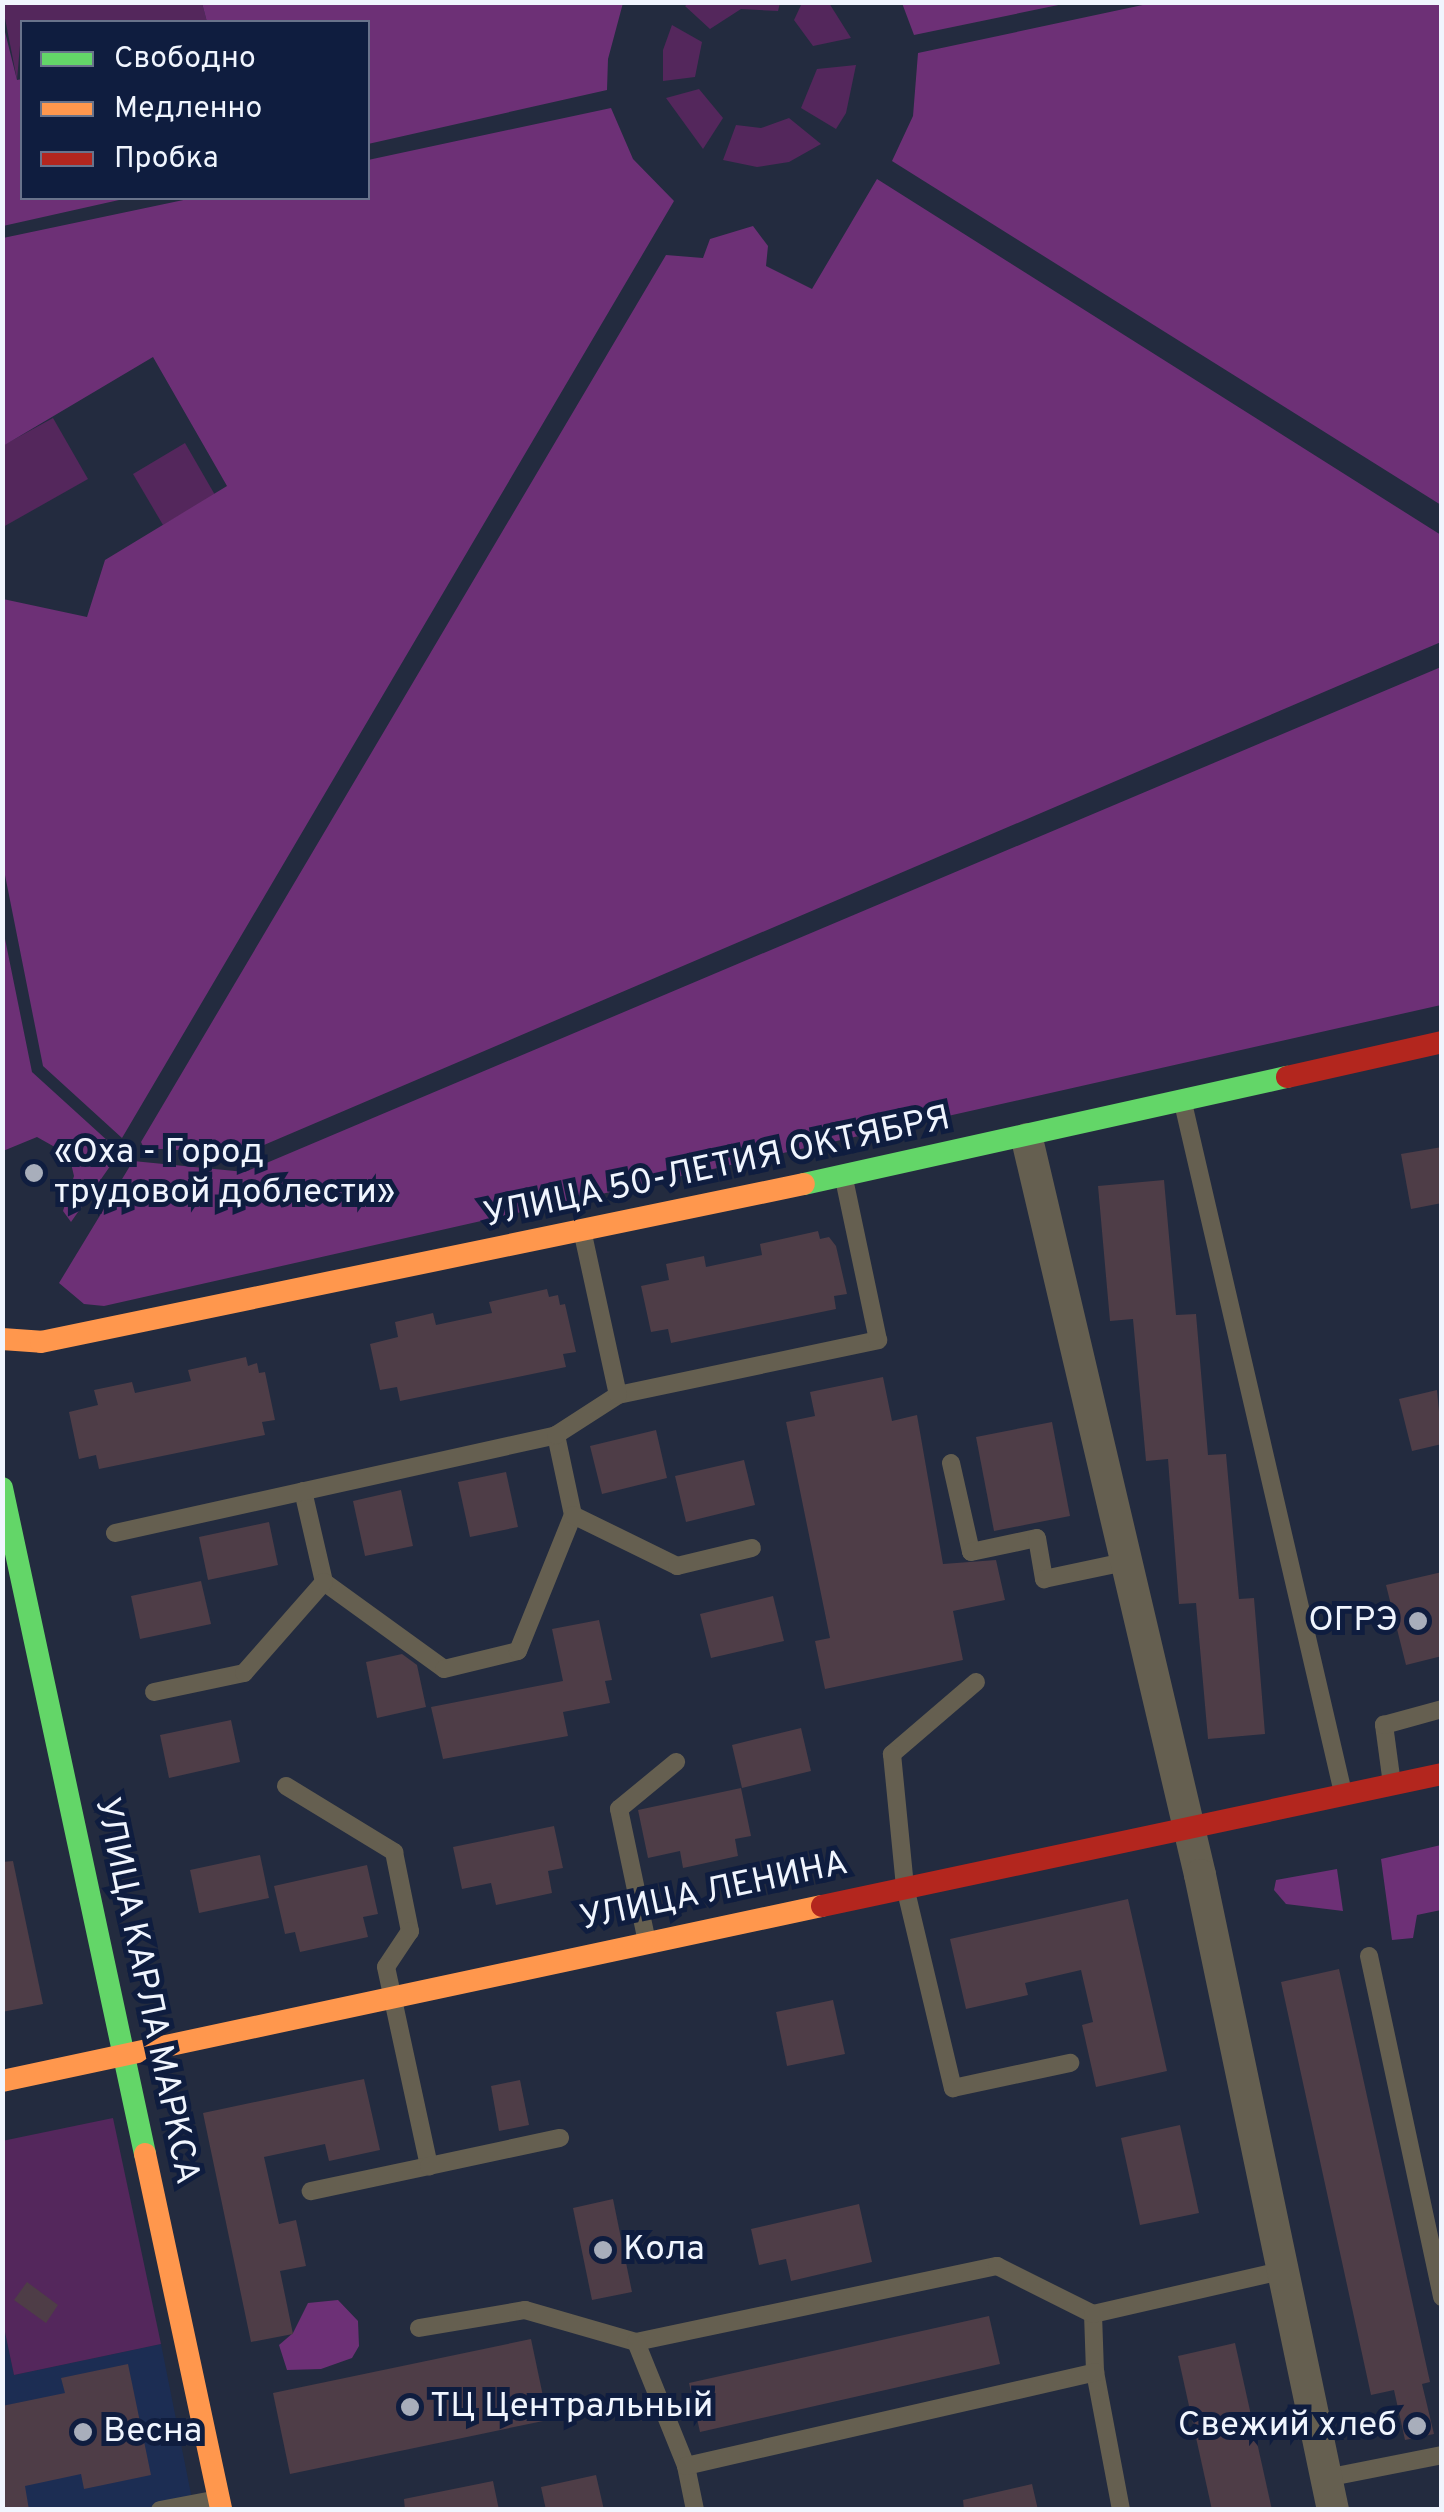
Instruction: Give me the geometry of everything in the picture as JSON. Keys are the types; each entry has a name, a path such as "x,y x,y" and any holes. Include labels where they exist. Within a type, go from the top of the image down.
{"street":[{"name":"УЛИЦА 50-ЛЕТИЯ ОКТЯБРЯ","path":"2,1340 40,1342 583,1233 1027,1139 1442,1042"},
{"path":"1027,1139 1188,1827 1330,2494"},
{"name":"УЛИЦА КАРЛА МАРКСА","path":"2,1488 220,2504"},
{"name":"УЛИЦА ЛЕНИНА","path":"2,2080 1442,1774"}],"lane":[{"path":"1183,1103 1343,1793"},
{"path":"115,1533 556,1435 618,1395 878,1340 844,1178"},
{"path":"583,1233 618,1395"},
{"path":"303,1491 324,1582 444,1668 518,1651 573,1515 556,1435"},
{"path":"951,1463 970,1552 1037,1538 1044,1579 1125,1562"},
{"path":"573,1515 677,1566 752,1548"},
{"path":"154,1692 244,1674 324,1582"},
{"path":"976,1682 892,1754 905,1887 953,2088 1070,2063"},
{"path":"1392,1784 1384,1725 1442,1709"},
{"path":"647,1943 619,1809 676,1762"},
{"path":"286,1786 394,1852 410,1931 386,1967 429,2166"},
{"path":"1369,1956 1442,2297"},
{"path":"311,2191 560,2138"},
{"path":"420,2328 525,2310 636,2342 998,2266 1092,2314 1285,2270"},
{"path":"1092,2314 1094,2372 1121,2510"},
{"path":"636,2342 686,2466 696,2510"},
{"path":"686,2466 1094,2372"},
{"path":"1330,2494 1442,2455"},
{"path":"160,2510 220,2504"}],"shaded area":[{"path":"202,2 623,3 608,59 607,90 370,144 370,20 206,20"},
{"path":"689,2 780,3 778,11 741,9 710,29 685,6"},
{"path":"2,3 202,3 206,20 20,20 17,80"},
{"path":"802,3 829,3 851,38 813,46 794,20"},
{"path":"902,3 1068,3 914,35"},
{"path":"1152,3 1441,3 1441,505 892,161 913,116 918,53"},
{"path":"2,20 17,80 20,79 20,200 119,200 3,226"},
{"path":"672,25 702,42 695,77 663,81 663,50"},
{"path":"856,65 846,113 836,129 801,108 817,69"},
{"path":"699,89 723,118 703,149 666,98"},
{"path":"611,108 633,159 674,201 122,1138 43,1066 3,865 3,599 87,617 105,560 227,486 153,357 3,446 3,238 184,200 370,200 370,160"},
{"path":"789,118 821,144 789,162 757,167 723,160 736,125 761,128"},
{"path":"877,179 1441,535 1441,642 243,1154 144,1148 141,1142 666,255 703,258 710,239 753,226 768,246 766,266 812,289"},
{"path":"53,418 88,479 3,527 2,446"},
{"path":"185,443 215,495 163,525 133,474"},
{"path":"1441,667 1441,1005 104,1306 84,1304 59,1283 133,1161 245,1172"},
{"path":"3,929 32,1072 120,1152 71,1222 63,1211 74,1176 69,1155 37,1137 3,1151"},
{"path":"1441,1845 1441,1910 1417,1915 1413,1938 1392,1940 1381,1859"},
{"path":"1337,1869 1343,1911 1286,1904 1274,1890 1276,1880"},
{"path":"113,2118 161,2344 14,2375 2,2318 2,2141"},
{"path":"338,2300 358,2321 359,2346 352,2358 321,2369 287,2370 279,2345 293,2333 308,2303"},
{"path":"2,2318 14,2375 161,2344 194,2509 3,2509"}],"building":[{"path":"1442,1147 1442,1203 1411,1209 1401,1154"},
{"path":"1164,1180 1176,1315 1196,1314 1208,1455 1226,1454 1239,1599 1254,1598 1265,1734 1208,1739 1196,1603 1179,1604 1168,1459 1146,1461 1133,1319 1110,1321 1098,1186"},
{"path":"818,1231 820,1239 829,1237 836,1246 847,1294 834,1296 836,1309 671,1343 668,1329 651,1332 641,1286 669,1280 666,1264 704,1256 706,1267 762,1255 760,1244"},
{"path":"547,1289 549,1297 558,1295 560,1305 565,1304 576,1352 563,1354 566,1367 400,1401 397,1387 380,1390 370,1344 398,1337 395,1322 433,1313 436,1325 492,1313 489,1302"},
{"path":"246,1357 248,1366 257,1363 259,1373 265,1372 275,1420 262,1422 265,1435 99,1469 96,1455 79,1459 69,1412 98,1405 94,1390 132,1382 135,1393 191,1381 188,1370"},
{"path":"883,1377 892,1421 917,1415 943,1564 996,1560 1005,1600 953,1611 963,1660 825,1689 815,1641 830,1638 786,1422 815,1416 810,1392"},
{"path":"1437,1390 1442,1444 1412,1451 1399,1399"},
{"path":"1052,1422 1070,1516 994,1531 976,1437"},
{"path":"656,1430 667,1478 602,1494 590,1446"},
{"path":"744,1460 755,1505 686,1522 675,1476"},
{"path":"506,1472 518,1527 470,1537 458,1482"},
{"path":"401,1490 413,1546 365,1556 353,1501"},
{"path":"269,1522 278,1565 208,1580 199,1537"},
{"name":"ОГРЭ","path":"1442,1572 1442,1656 1406,1665 1386,1585"},
{"path":"201,1581 211,1624 140,1639 131,1596"},
{"path":"773,1596 784,1641 711,1658 700,1614"},
{"path":"599,1620 612,1680 605,1681 610,1703 563,1712 568,1736 443,1759 431,1707 563,1681 552,1629"},
{"path":"402,1654 417,1665 426,1707 377,1718 366,1662"},
{"path":"231,1720 240,1762 169,1778 160,1735"},
{"path":"801,1728 811,1771 742,1788 732,1745"},
{"path":"741,1788 751,1836 735,1839 738,1856 683,1868 680,1851 648,1858 638,1810"},
{"path":"554,1826 563,1868 548,1871 552,1893 496,1905 491,1883 462,1889 453,1847"},
{"path":"260,1855 269,1898 199,1913 190,1870"},
{"path":"13,1861 43,2004 2,2012 2,1862"},
{"path":"367,1865 378,1914 363,1917 368,1937 300,1952 295,1932 285,1934 274,1886"},
{"path":"1128,1899 1167,2071 1096,2087 1082,2025 1093,2022 1081,1970 1025,1983 1028,1995 966,2009 950,1939"},
{"path":"1339,1969 1430,2382 1422,2384 1434,2434 1405,2440 1394,2390 1371,2395 1281,1982"},
{"path":"833,2000 845,2054 787,2066 776,2012"},
{"path":"364,2079 380,2150 329,2161 325,2144 264,2157 279,2224 296,2220 306,2266 280,2271 293,2334 251,2342 203,2113"},
{"path":"520,2080 529,2125 499,2131 491,2086"},
{"path":"1180,2125 1199,2213 1140,2225 1121,2138"},
{"name":"Кола","path":"613,2199 632,2292 592,2300 573,2208"},
{"path":"859,2204 872,2262 791,2281 786,2259 759,2265 751,2229"},
{"path":"27,2282 58,2305 46,2323 14,2300"},
{"path":"989,2316 1000,2364 700,2432 689,2383"},
{"name":"ТЦ Центральный","path":"531,2339 548,2420 290,2474 273,2393"},
{"path":"1235,2343 1272,2510 1212,2510 1178,2356"},
{"name":"Весна","path":"128,2364 151,2475 84,2489 81,2474 25,2486 29,2510 2,2510 2,2406 65,2393 61,2378"},
{"path":"596,2475 604,2510 546,2510 541,2487"},
{"path":"493,2481 499,2510 405,2510 404,2499"},
{"path":"1032,2484 1038,2510 964,2510 963,2500"}],"traffic: fast":[{"path":"804,1184 1287,1077"},
{"path":"2,1488 145,2154"}],"traffic: slow":[{"path":"2,1339 41,1342 804,1184"},
{"path":"2,2081 822,1906"},
{"path":"145,2154 221,2510"}],"traffic: jam":[{"path":"1287,1077 1442,1042"},
{"path":"822,1906 1442,1774"}],"place":[{"name":"«Оха - Город трудовой доблести»","path":"34,1173"},
{"name":"ОГРЭ","path":"1418,1621"},
{"name":"Кола","path":"603,2250"},
{"name":"ТЦ Центральный","path":"410,2407"},
{"name":"Свежий хлеб","path":"1417,2426"},
{"name":"Весна","path":"83,2432"}]}
